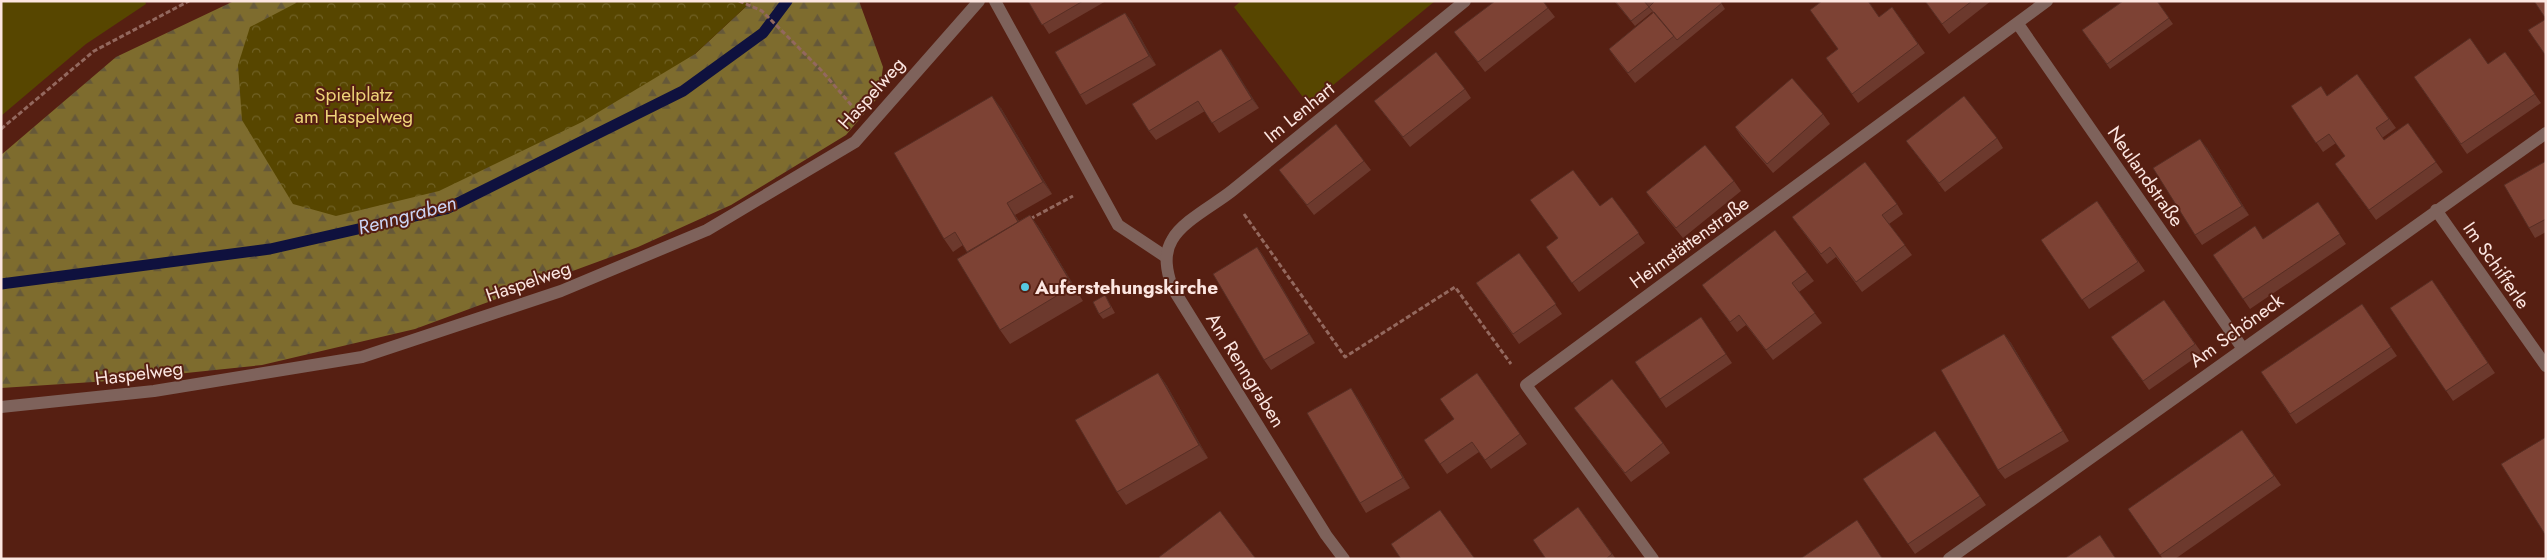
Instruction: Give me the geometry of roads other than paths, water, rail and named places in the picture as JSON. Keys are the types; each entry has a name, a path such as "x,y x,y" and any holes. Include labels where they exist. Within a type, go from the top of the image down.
{"street":[{"name":"Haspelweg","path":"1,406 154,392 362,357 561,291 707,230 855,142 979,1"},
{"path":"995,1 1118,226 1166,257"},
{"name":"Im Lenhart","path":"1166,257 1171,240 1179,230 1229,194 1465,1"},
{"name":"Heimstättenstraße","path":"1653,559 1526,384 2047,1"},
{"name":"Neulandstraße","path":"2018,24 2243,349"},
{"name":"Am Schöneck","path":"1949,559 2546,133"},
{"name":"Im Schifferle","path":"2436,210 2546,366"},
{"name":"Am Renngraben","path":"1166,257 1167,273 1172,288 1326,535 1344,559"}],"waterway":[{"name":"Renngraben","path":"1,284 270,249 446,209 683,91 763,33 787,1"}],"place":[{"name":"Auferstehungskirche","path":"1025,287"}],"park label":[{"name":"Spielplatz am Haspelweg","path":"354,105"}]}
